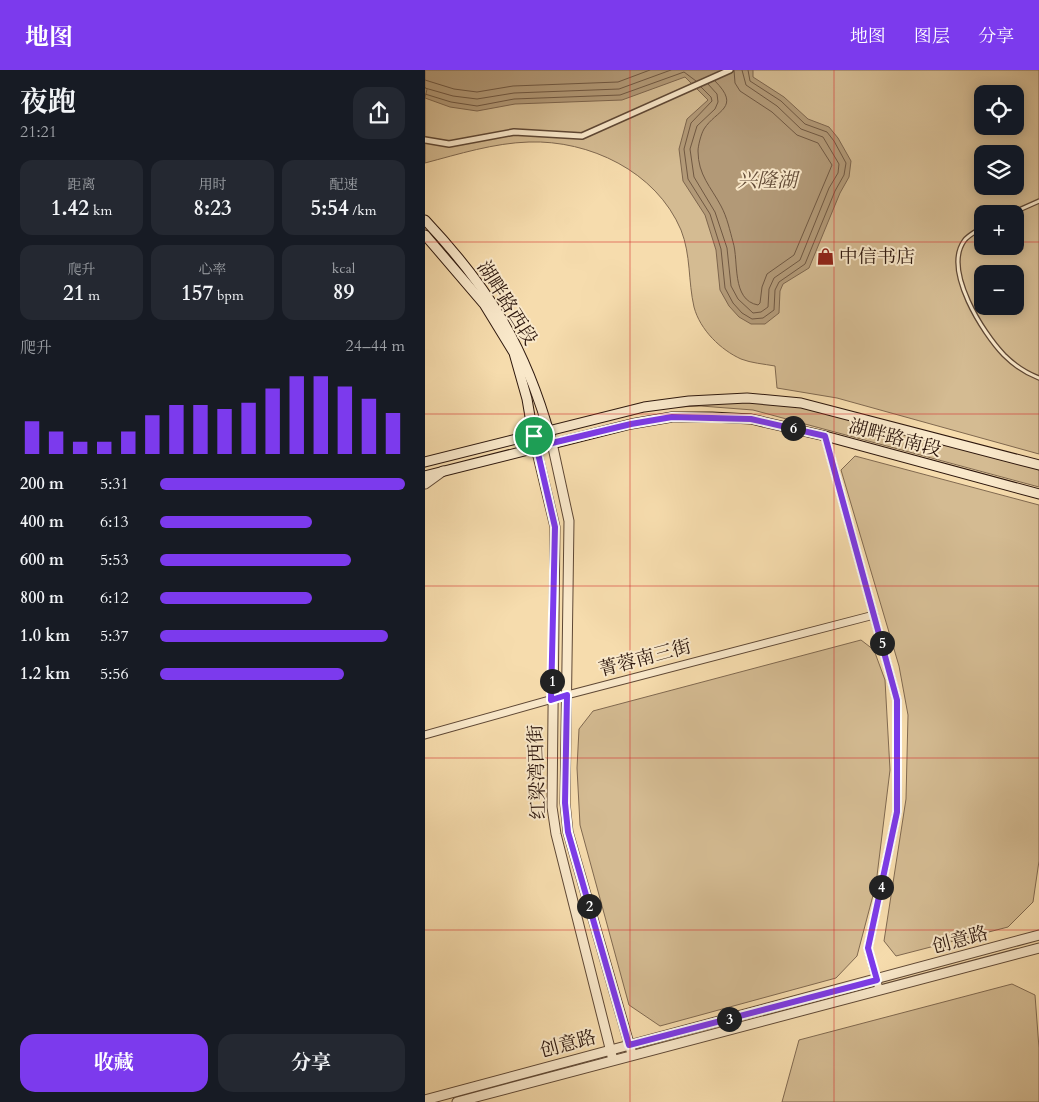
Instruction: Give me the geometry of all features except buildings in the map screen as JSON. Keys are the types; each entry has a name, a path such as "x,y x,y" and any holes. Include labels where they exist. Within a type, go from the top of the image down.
{"street":[{"path":"425,140 449,144 513,132 582,136 730,70"},
{"name":"湖畔路西段","path":"425,220 457,255 494,304 516,341 540,399 552,443"},
{"name":"湖畔路西段","path":"425,235 484,304 514,353 527,399 535,448"},
{"name":"湖畔路南段","path":"425,462 644,407 689,401 747,398 801,403 1039,465"},
{"name":"湖畔路南段","path":"425,476 631,424 672,417 751,419 825,436 1039,494"},
{"path":"825,436 897,700 897,812 868,948 879,989"},
{"name":"红梁湾西街","path":"552,443 569,521 565,803 568,832 631,1054"},
{"name":"红梁湾西街","path":"535,448 555,527 551,700 552,807 613,1060"},
{"path":"425,457 442,458"},
{"path":"425,484 444,470"},
{"name":"菁蓉南三街","path":"425,735 567,695 874,615"},
{"name":"创意路","path":"425,1100 1039,935"},
{"name":"创意路","path":"457,1102 631,1054 1039,948"}],"lane":[{"path":"1024,208 1039,201"},
{"path":"974,234 964,241 957,262 958,276 962,288 1003,353 1027,373 1039,378"}],"shaded area":[{"path":"425,70 1039,70 1039,454 837,398 777,388 775,366 741,359 733,355 719,345 701,324 694,307 688,258 681,230 670,209 655,191 638,176 618,163 597,153 552,143 516,143 425,163"},
{"path":"701,402 761,403 796,406 857,418 1039,468 1039,487 753,410 701,406 654,408"},
{"path":"855,456 1039,505 1039,861 1033,902 1008,927 896,956 884,941 906,799 908,715 899,666 841,470"},
{"path":"861,640 874,650 885,680 890,770 876,884 857,956 836,978 660,1026 629,1005 580,825 577,768 579,729 593,711"},
{"path":"1012,984 1035,995 1039,1048 1039,1102 782,1102 799,1040"}],"water":[{"name":"兴隆湖","path":"425,70 753,70 753,77 784,97 808,119 829,127 838,138 851,161 849,177 840,193 809,268 783,284 780,291 779,313 765,324 751,324 739,317 729,306 720,290 716,250 705,215 683,181 679,149 687,119 708,100 685,77 622,100 515,104 477,111 450,107 425,98 427,89 425,87"}],"place":[{"name":"中信书店","path":"825,257"}],"route":[{"path":"672,417 712,417 751,419 825,436 897,700 897,812 868,948 877,980 629,1045 568,832 565,803 567,695 551,700 555,527 535,448 534,436 549,432 552,443 631,424 672,417"}]}
